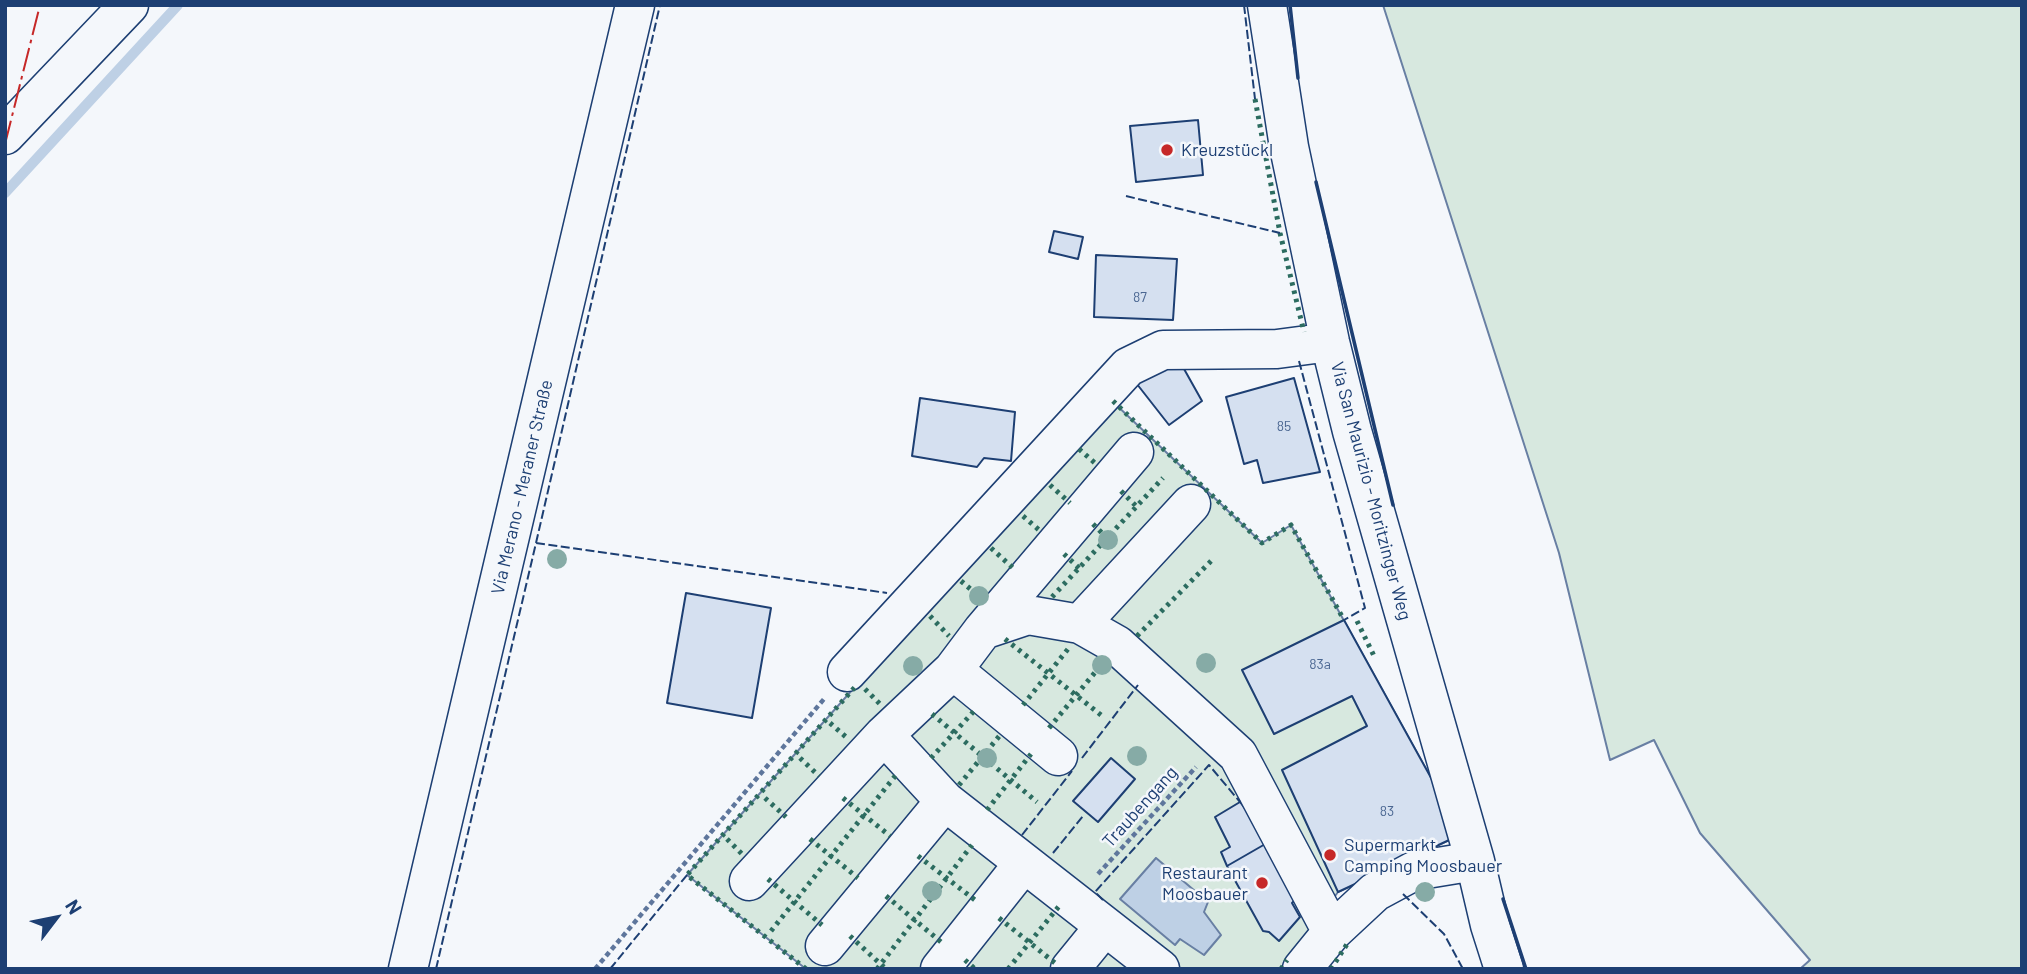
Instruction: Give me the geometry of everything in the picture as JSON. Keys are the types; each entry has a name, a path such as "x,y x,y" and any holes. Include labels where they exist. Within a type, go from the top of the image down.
{"street":[{"path":"5,135 129,5"},
{"name":"Via Merano - Meraner Straße","path":"408,969 635,5"},
{"name":"Via San Maurizio - Moritzinger Weg","path":"1267,5 1289,147 1330,342 1352,431 1504,969"},
{"path":"847,672 1128,367 1163,350 1277,349 1330,342"},
{"path":"749,881 884,735 953,670 983,630 1134,452"},
{"path":"1080,624 1191,504"},
{"path":"983,630 1028,615 1080,624 1117,645 1238,755 1332,932"},
{"path":"953,670 1058,755"},
{"path":"884,735 945,801 1160,969"},
{"path":"825,946 945,801"},
{"path":"1302,969 1332,932 1375,892 1414,871 1475,861"},
{"path":"940,969 1024,863"},
{"path":"1070,969 1105,926"}],"path":[{"path":"595,969 847,672"},
{"name":"Traubengang","path":"1074,901 1205,757 1238,755"}],"shaded area":[{"path":"1383,5 2022,5 2022,969 1800,969 1810,960 1700,833 1654,740 1610,760 1559,553"},
{"path":"1111,400 1262,543 1291,525 1462,834 1338,892 1281,969 806,969 687,875"}],"water":[{"path":"1156,858 1208,902 1204,912 1221,935 1204,955 1180,939 1175,945 1120,899"}],"building":[{"name":"Kreuzstückl","path":"1198,120 1203,175 1136,182 1130,126"},
{"path":"1054,231 1083,237 1078,259 1049,252"},
{"path":"1096,255 1177,259 1173,320 1094,317"},
{"path":"1179,360 1202,401 1169,425 1133,379"},
{"path":"1294,378 1320,472 1263,483 1257,460 1244,464 1226,397"},
{"path":"920,398 1015,412 1011,461 984,458 977,467 912,456"},
{"path":"686,593 771,608 752,718 667,703"},
{"path":"1344,620 1462,834 1338,892 1282,770 1367,726 1352,696 1274,734 1242,670"},
{"path":"1111,758 1135,779 1098,822 1073,801"},
{"path":"1240,802 1267,843 1227,866 1221,852 1230,847 1215,817"},
{"name":"Restaurant Moosbauer","path":"1267,843 1296,899 1292,903 1300,917 1279,941 1269,932 1263,931 1227,866"}],"waterway":[{"path":"5,193 178,5"}],"hedge":[{"path":"1255,99 1280,233 1304,332"},
{"path":"1113,401 1262,543 1291,525 1344,620"},
{"path":"1079,449 1096,464"},
{"path":"1052,597 1163,478"},
{"path":"1050,485 1070,503"},
{"path":"1121,491 1137,507"},
{"path":"1023,516 1039,530"},
{"path":"1093,524 1107,538"},
{"path":"991,548 1013,568"},
{"path":"1064,554 1079,568"},
{"path":"1137,636 1211,561"},
{"path":"961,581 974,592"},
{"path":"930,616 949,636"},
{"path":"1357,621 1375,658"},
{"path":"1005,639 1101,715"},
{"path":"1023,705 1068,649"},
{"path":"1049,728 1097,670"},
{"path":"806,969 687,875 855,687"},
{"path":"865,689 880,704"},
{"path":"931,758 975,710"},
{"path":"932,714 1037,802"},
{"path":"830,723 846,737"},
{"path":"959,785 1001,734"},
{"path":"987,810 1031,754"},
{"path":"800,758 819,776"},
{"path":"771,931 896,775"},
{"path":"765,798 786,817"},
{"path":"843,798 890,836"},
{"path":"727,839 745,857"},
{"path":"810,839 858,878"},
{"path":"877,969 972,845"},
{"path":"918,856 975,900"},
{"path":"768,879 822,925"},
{"path":"886,896 941,942"},
{"path":"1008,969 1060,905"},
{"path":"999,918 1055,963"},
{"path":"850,936 886,969"},
{"path":"1331,969 1349,941"},
{"path":"965,960 975,969"},
{"path":"1281,969 1287,960"}],"fence":[{"path":"436,969 660,5"},
{"path":"1244,5 1255,99"},
{"path":"1126,196 1280,233"},
{"path":"1299,361 1365,608 1344,620"},
{"path":"536,543 887,593"},
{"path":"1082,758 1138,685"},
{"path":"1103,900 1095,892 1209,765 1240,802"},
{"path":"1022,835 1072,771"},
{"path":"1053,853 1083,816"},
{"path":"610,969 687,875"},
{"path":"1403,894 1444,934 1463,969"}],"wall":[{"path":"1290,5 1298,78"},
{"path":"1316,182 1393,505"},
{"path":"1503,899 1526,969"}],"power":[{"path":"5,144 40,5"}],"place":[{"name":"Kreuzstückl","path":"1167,150"},
{"name":"Supermarkt Camping Moosbauer","path":"1330,855"},
{"name":"Restaurant Moosbauer","path":"1262,883"}]}
